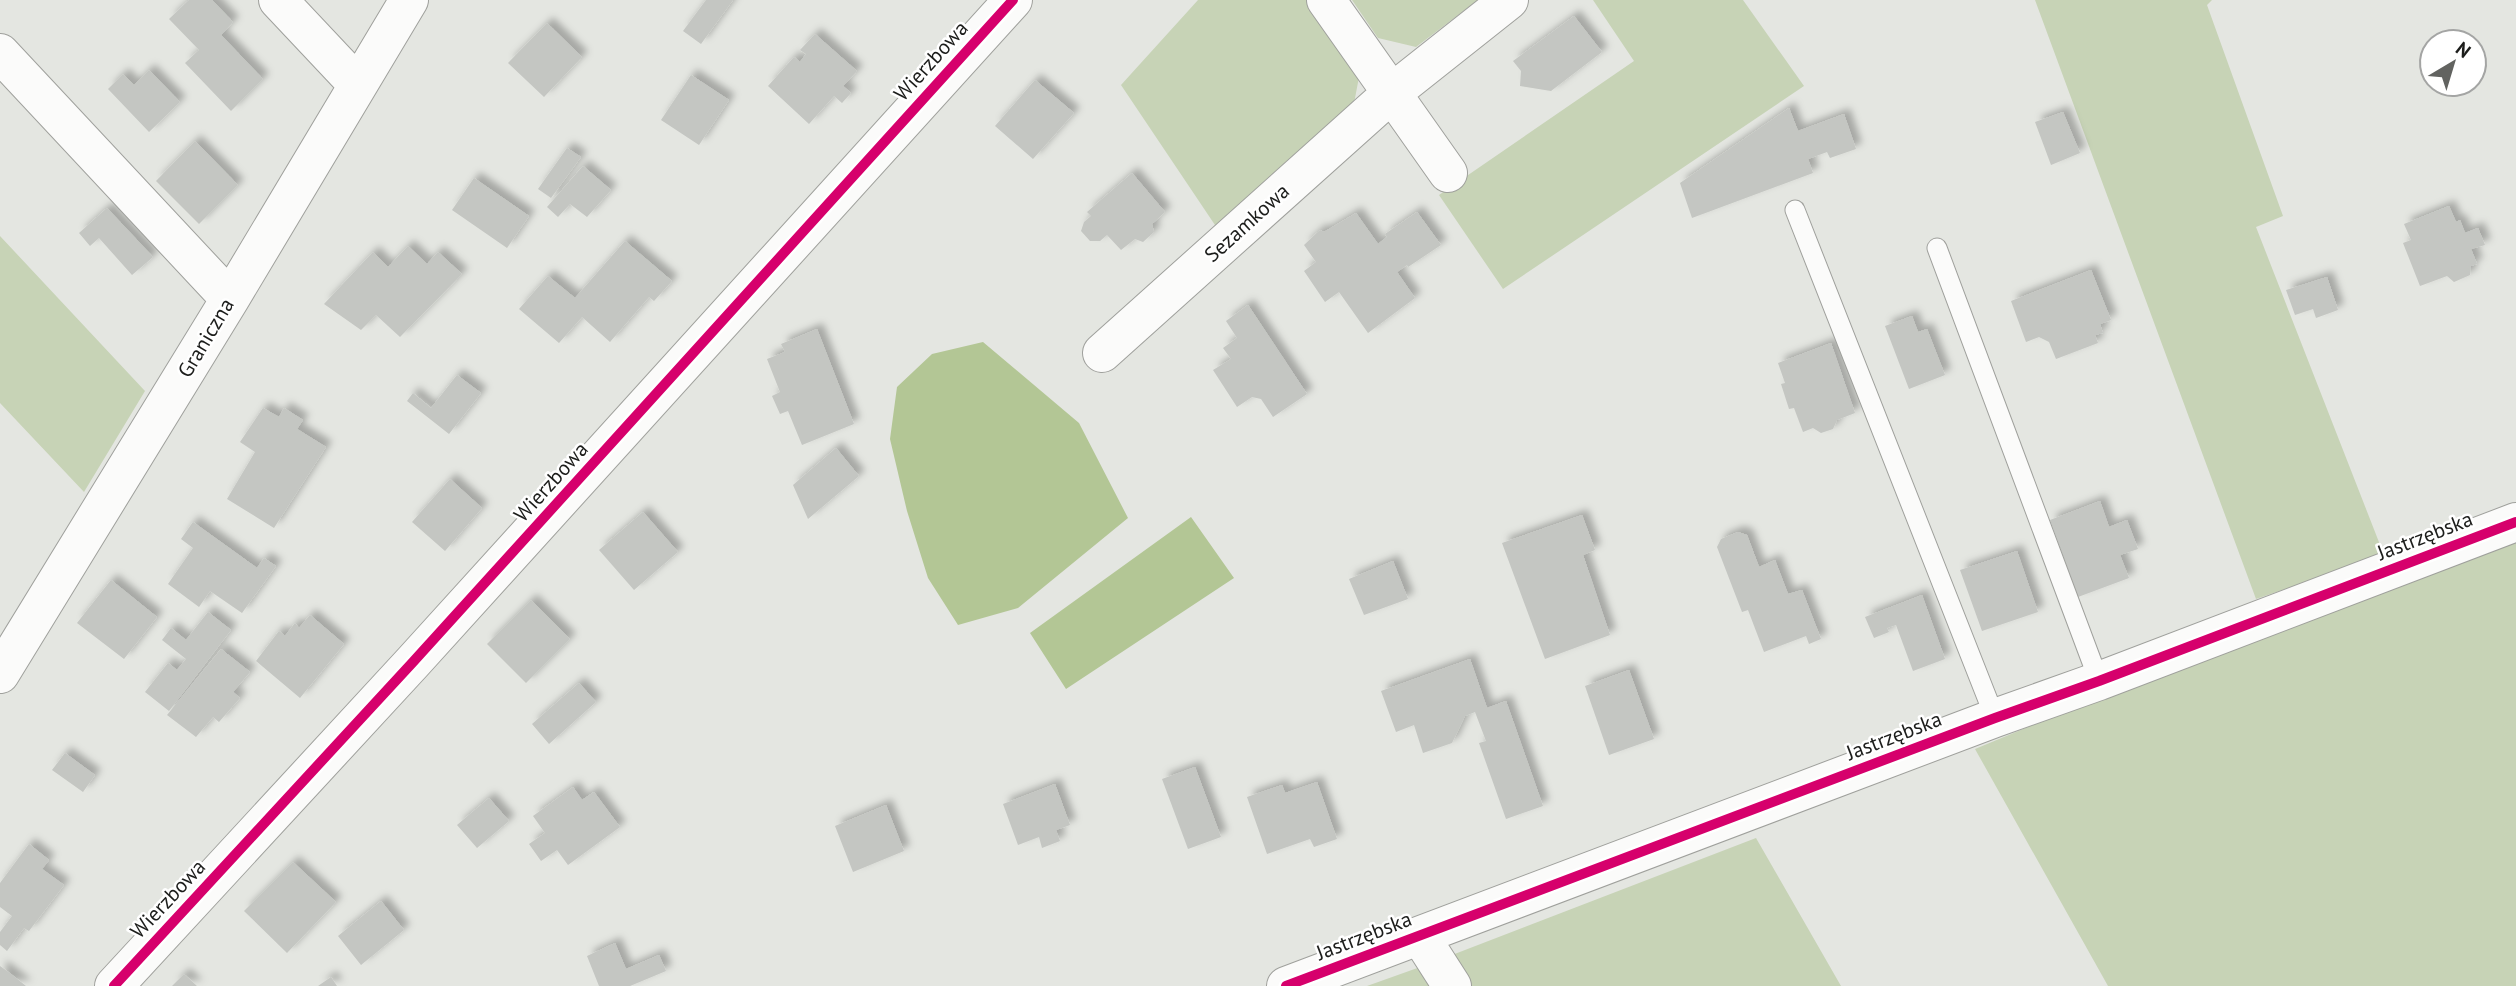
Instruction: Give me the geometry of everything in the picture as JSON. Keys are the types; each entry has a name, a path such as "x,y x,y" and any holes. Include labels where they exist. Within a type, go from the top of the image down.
{"street":[{"path":"278,0 358,85"},
{"name":"Graniczna","path":"0,674 409,0"},
{"name":"Wierzbowa","path":"114,986 432,642 1013,0"},
{"path":"1326,0 1448,173"},
{"name":"Sezamkowa","path":"1102,353 1393,92 1509,0"},
{"path":"0,53 230,299"},
{"name":"Jastrzębska","path":"1286,986 2516,522"},
{"path":"1420,936 1452,986"}],"lane":[{"path":"1795,210 1995,718"},
{"path":"1937,248 2099,681"}],"shaded area":[{"path":"1198,0 1307,0 1359,77 1352,114 1219,231 1121,85"},
{"path":"1352,0 1478,0 1416,47 1378,38"},
{"path":"1593,0 1743,0 1804,86 1503,289 1439,195 1634,61"},
{"path":"2035,0 2212,0 2207,5 2283,216 2256,227 2384,555 2256,599"},
{"path":"0,236 145,391 84,492 0,403"},
{"path":"983,342 1079,423 1128,518 1018,608 958,625 928,578 907,511 890,439 897,387 932,354"},
{"path":"1191,517 1234,578 1066,689 1030,633"},
{"path":"2516,541 2516,986 2108,986 1975,749 2098,698"},
{"path":"1756,838 1841,986 1471,986 1452,955"},
{"path":"1423,966 1436,986 1367,986"}],"building":[{"path":"189,0 212,0 233,22 221,35 263,79 231,111 185,63 199,50 169,19"},
{"path":"706,0 733,0 701,44 683,31"},
{"path":"1574,16 1602,52 1551,91 1520,86 1521,71 1513,61"},
{"path":"547,23 582,57 544,97 508,63"},
{"path":"815,34 857,71 843,86 851,93 842,103 834,96 809,124 768,86 794,57 800,62 806,54 800,50"},
{"path":"149,70 180,102 149,132 108,89 123,74 134,85"},
{"path":"691,75 729,100 699,145 661,120"},
{"path":"1035,80 1074,113 1033,159 995,126"},
{"path":"1789,108 1798,131 1844,114 1856,149 1830,158 1827,152 1808,159 1813,173 1692,218 1680,183"},
{"path":"2063,112 2080,153 2051,165 2035,122"},
{"path":"195,141 238,185 199,224 156,181"},
{"path":"567,148 581,157 551,198 538,189"},
{"path":"583,166 611,190 587,217 570,204 558,217 547,207"},
{"path":"1132,173 1165,212 1152,224 1154,232 1143,242 1135,239 1121,250 1107,235 1100,241 1090,241 1081,231 1084,222 1091,216 1087,212"},
{"path":"474,178 529,216 507,248 452,210"},
{"path":"2449,206 2456,222 2460,220 2465,233 2478,228 2485,245 2471,249 2477,264 2471,266 2470,275 2454,282 2447,276 2420,286 2403,243 2411,240 2404,224"},
{"path":"107,208 153,257 132,275 99,238 90,246 79,233"},
{"path":"1417,212 1441,245 1397,272 1415,298 1368,333 1339,292 1325,302 1304,271 1316,262 1304,245 1320,230 1324,232 1356,213 1378,244 1387,237 1385,234"},
{"path":"625,241 672,281 654,301 649,297 610,342 582,317 559,343 519,309 548,276 575,298"},
{"path":"408,246 427,264 438,252 462,274 400,337 376,315 361,330 324,304 373,252 388,267"},
{"path":"2091,270 2111,320 2100,324 2103,333 2095,335 2098,343 2056,359 2049,342 2039,337 2026,342 2011,301"},
{"path":"2327,277 2338,310 2316,318 2313,309 2295,315 2286,290"},
{"path":"1248,305 1307,394 1273,417 1261,399 1252,397 1237,407 1213,370 1231,359 1223,348 1237,338 1226,321"},
{"path":"1912,316 1918,332 1927,329 1945,375 1909,389 1885,326"},
{"path":"817,329 854,424 802,445 788,411 780,414 772,396 780,392 767,359 785,352 781,344"},
{"path":"1831,343 1855,413 1837,420 1833,429 1821,433 1813,428 1803,432 1794,408 1789,409 1781,384 1785,383 1778,363"},
{"path":"457,375 481,393 449,434 407,401 413,393 431,408"},
{"path":"263,408 279,417 284,408 303,420 297,429 326,447 274,528 227,499 255,452 240,442"},
{"path":"836,448 859,476 808,519 793,485"},
{"path":"450,479 482,508 445,551 412,522"},
{"path":"2100,501 2109,527 2127,520 2138,549 2120,555 2129,578 2078,597 2050,520"},
{"path":"643,512 678,552 634,590 599,550"},
{"path":"1582,515 1595,550 1583,555 1610,635 1545,659 1502,543"},
{"path":"193,522 257,568 264,558 276,566 242,613 210,591 199,607 168,584 193,548 181,539"},
{"path":"1738,532 1747,535 1759,567 1775,560 1788,594 1802,590 1821,639 1809,644 1806,636 1764,652 1748,610 1742,612 1717,547 1721,539"},
{"path":"2017,551 2038,612 1982,631 1960,570"},
{"path":"1393,561 1408,599 1364,615 1349,579"},
{"path":"111,580 157,617 124,659 77,623"},
{"path":"1922,595 1945,659 1913,671 1896,625 1887,628 1889,632 1874,638 1865,617"},
{"path":"531,600 570,639 526,683 487,644"},
{"path":"208,612 231,630 169,711 145,692 168,663 177,670 186,659 162,640 171,628 186,640"},
{"path":"310,615 344,644 300,698 256,661 279,631 285,636 295,623 299,628"},
{"path":"221,649 250,672 233,692 240,698 219,722 213,717 196,737 167,715"},
{"path":"1470,659 1487,708 1506,701 1543,806 1506,819 1479,743 1486,741 1475,712 1465,716 1452,743 1423,753 1414,725 1396,732 1381,691"},
{"path":"1629,670 1654,739 1609,755 1585,686"},
{"path":"579,683 596,702 549,744 532,724"},
{"path":"65,753 95,775 83,792 52,770"},
{"path":"1195,767 1221,837 1188,849 1162,779"},
{"path":"1317,782 1337,839 1314,847 1310,839 1267,854 1247,797 1282,785 1285,793"},
{"path":"1055,784 1070,825 1056,830 1060,841 1042,848 1039,837 1018,845 1003,804"},
{"path":"573,787 582,800 594,792 620,827 568,865 557,850 541,861 529,844 545,833 533,816"},
{"path":"489,798 509,821 477,848 457,825"},
{"path":"886,805 904,851 853,872 835,826"},
{"path":"29,844 49,860 42,869 64,885 29,931 24,928 7,951 0,945 0,932 12,916 0,907 0,883"},
{"path":"293,862 336,902 287,953 244,911"},
{"path":"381,901 404,930 361,965 338,936"},
{"path":"615,943 626,969 659,955 666,971 630,986 599,986 587,956"},
{"path":"0,966 11,974 26,986 0,986"},
{"path":"184,974 197,986 172,986"},
{"path":"331,977 337,986 318,986"}],"cycle path":[{"path":"114,986 413,662 1013,0"},
{"path":"1286,986 2516,522"}]}
